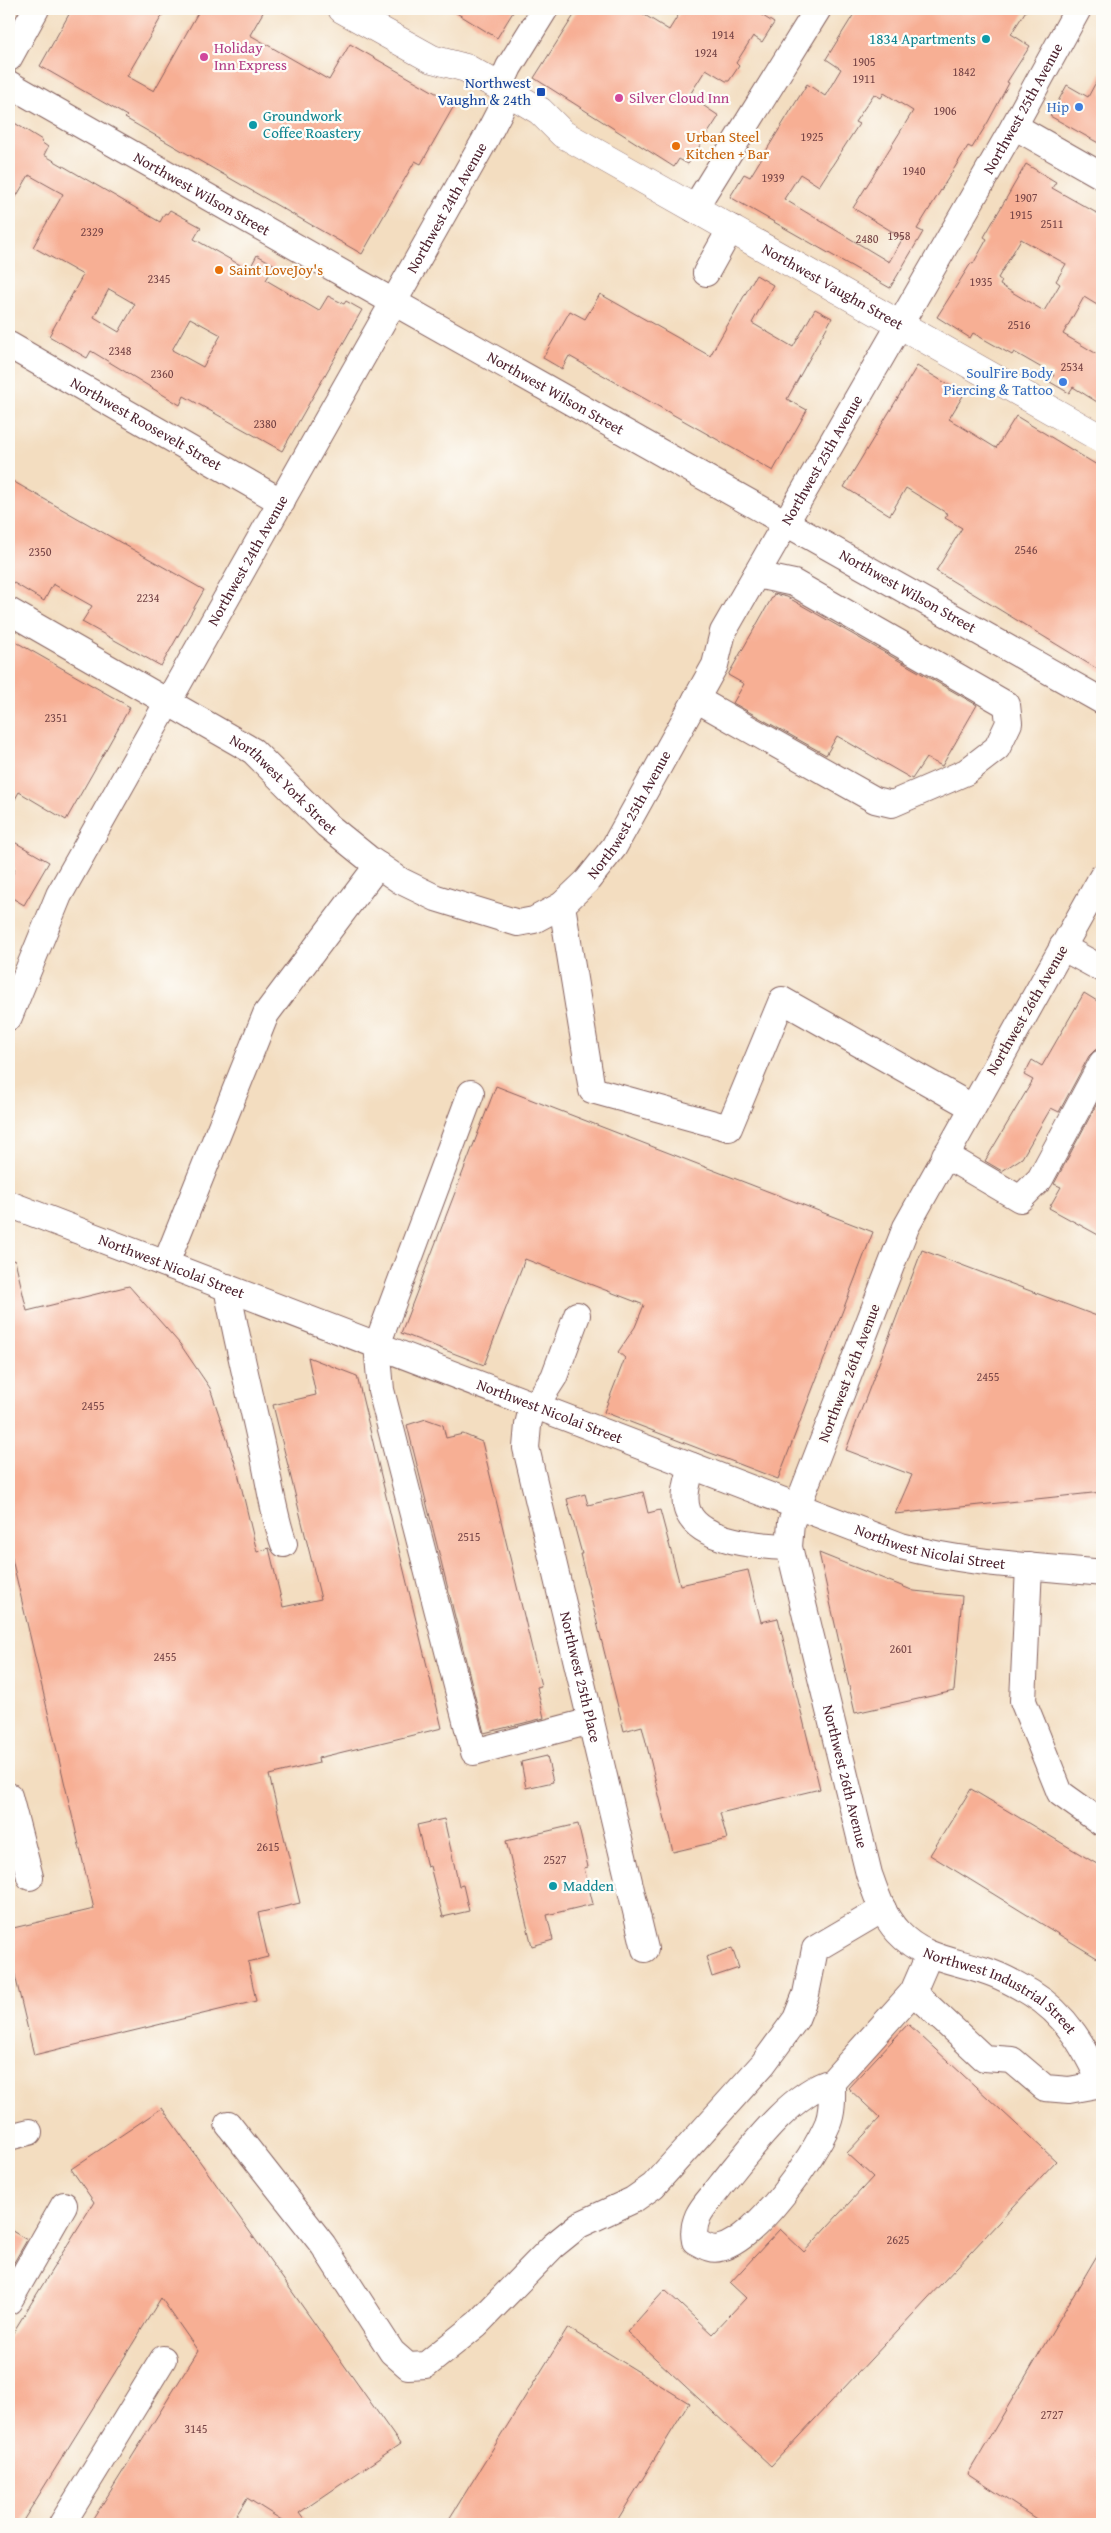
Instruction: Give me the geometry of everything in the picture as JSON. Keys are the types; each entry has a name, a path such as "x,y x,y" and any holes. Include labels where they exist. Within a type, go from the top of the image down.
{"main road":[{"name":"Northwest Vaughn Street","path":"342,9 432,59 463,88 540,111 563,134 1102,439"}],"street":[{"path":"9,58 36,9"},
{"name":"Northwest 24th Avenue","path":"9,1017 17,974 59,895 393,303 500,98 509,67 545,9"},
{"path":"694,209 818,9"},
{"name":"Northwest 25th Avenue","path":"562,905 587,881 614,847 715,665 723,632 898,324 1014,126 1078,9"},
{"name":"Northwest Wilson Street","path":"9,84 393,303 787,522 1102,701"},
{"path":"1014,126 1102,176"},
{"path":"706,273 731,228"},
{"name":"Northwest Roosevelt Street","path":"9,345 282,502"},
{"path":"696,699 875,800 892,804 966,772 997,748 1010,723 1007,705 974,685 794,583 756,575"},
{"name":"Northwest York Street","path":"9,611 253,751 327,825 401,881 436,898 510,921 534,920 562,905"},
{"path":"166,1264 266,1014 378,865"},
{"name":"Northwest 26th Avenue","path":"883,1909 868,1874 789,1547 791,1523 895,1252 945,1155 1102,877"},
{"path":"562,905 592,1090 730,1128 782,1000 972,1107"},
{"path":"1062,947 1102,969"},
{"path":"945,1155 1020,1199 1040,1179 1102,1063"},
{"path":"471,1093 377,1345 382,1390 474,1752 591,1721"},
{"name":"Northwest Nicolai Street","path":"9,1204 901,1546 922,1552 978,1562 1102,1572"},
{"path":"227,1287 241,1364 262,1448 276,1520 284,1544"},
{"path":"534,1404 554,1377 576,1315"},
{"name":"Northwest 25th Place","path":"534,1404 528,1425 526,1448 646,1949"},
{"path":"692,1466 686,1489 687,1510 697,1526 746,1545 789,1547"},
{"path":"1029,1566 1023,1701 1060,1793 1102,1822"},
{"path":"9,1796 30,1877"},
{"path":"228,2124 323,2245 392,2352 408,2366 426,2365 477,2324 553,2246 579,2225 633,2200 653,2186 763,2064 796,2019 806,1994 815,1949 883,1909"},
{"name":"Northwest Industrial Street","path":"883,1909 897,1931 916,1948 929,1955 982,1970 1032,1994 1071,2027 1084,2046 1102,2084"},
{"path":"832,2082 833,2104 828,2122 815,2149 766,2214 751,2230 719,2249 709,2248 695,2241 693,2231 699,2214 745,2156 796,2102 816,2088 832,2082 913,1992 929,1955"},
{"path":"913,1992 984,2058 1012,2060 1045,2088 1075,2089 1102,2084"},
{"path":"9,2301 64,2205"},
{"path":"62,2524 163,2359"}],"building":[{"path":"72,9 166,9 127,76 154,91 200,9 265,9 250,35 329,80 350,44 455,104 421,164 415,161 362,254 125,118 127,116 40,66"},
{"path":"450,9 515,9 497,38"},
{"path":"578,9 635,9 669,30 682,9 752,9 774,23 762,42 753,36 736,63 739,66 729,81 706,69 689,96 719,116 688,164 679,159 674,167 534,78"},
{"path":"857,9 1027,9 1011,34 1030,46 1007,82 1009,83 972,148 968,146 917,229 923,232 890,288 730,197 744,174 750,177 807,84 825,96 841,69 826,59","holes":["884,93 913,111 853,208 903,238 889,262 784,199 800,174 819,186 859,124 855,122 874,94 881,98"]},
{"name":"Hip","path":"1102,71 1102,145 1050,116 1067,85 1088,97"},
{"path":"13,122 42,140 41,142 48,147 44,155 160,222 165,213 167,214 170,210 201,227 194,239 249,270 257,255 275,265 266,280 319,311 328,296 344,304 346,301 362,310 282,451 184,396 180,405 91,351 87,358 49,336 83,275 33,247 63,194 29,175 9,209 9,130","holes":["109,289 135,304 119,332 94,317","190,318 221,335 203,367 172,350"]},
{"path":"1026,164 1056,182 1052,188 1102,216 1102,308 1084,297 1063,334 1102,357 1102,405 1073,387 1069,393 1050,382 1054,375 1014,352 1012,355 973,333 970,338 937,317 971,263 973,264 987,239 984,237","holes":["1021,239 1066,264 1056,281 1060,284 1044,311 1000,285 1002,281 998,278"]},
{"path":"756,275 773,285 752,323 793,347 815,309 832,318 787,399 807,410 773,471 569,356 562,369 543,358 570,311 585,319 600,294 710,356"},
{"path":"917,366 964,394 949,419 996,448 1016,416 1102,468 1102,672 936,571 962,528 945,518 948,514 906,488 890,515 844,487"},
{"path":"9,479 204,590 161,666 82,622 92,606 53,584 44,601 9,580"},
{"path":"774,594 787,597 977,705 942,766 926,758 912,779 837,736 826,755 733,703 744,684 728,675"},
{"path":"9,638 130,707 66,820 19,792 9,810"},
{"path":"9,839 49,862 24,905 9,896 9,881 15,869 9,866"},
{"path":"1084,993 1102,1004 1102,1048 1095,1050 1089,1056 1059,1112 1051,1108 1022,1158 1002,1171 985,1161 1033,1080 1024,1075 1032,1060 1042,1066"},
{"path":"496,1086 873,1232 778,1479 604,1412 625,1358 618,1352 635,1327 644,1305 525,1259 484,1365 401,1333"},
{"path":"1102,1094 1102,1237 1049,1208 1061,1187 1054,1184"},
{"path":"922,1250 1102,1318 1102,1492 895,1514 912,1475 846,1450"},
{"path":"15,1260 27,1311 129,1286 180,1344 210,1388 237,1469 257,1552 269,1548 283,1607 321,1599 273,1405 316,1395 308,1357 357,1376 442,1728 318,1758 319,1763 269,1775 300,1903 258,1913 268,1957 248,1962 256,2001 34,2055 9,1950 9,1929 94,1909 9,1546 9,1261"},
{"path":"426,1419 443,1425 446,1438 463,1434 482,1442 541,1686 537,1687 544,1718 484,1733 407,1425"},
{"path":"643,1492 648,1513 660,1510 680,1585 748,1570 761,1622 778,1618 820,1789 720,1813 727,1839 673,1852 642,1726 624,1731 567,1499 585,1494 588,1505"},
{"path":"819,1553 914,1591 962,1596 954,1691 855,1713"},
{"path":"547,1756 553,1782 526,1788 521,1762"},
{"path":"971,1789 1102,1867 1102,1961 930,1855"},
{"path":"444,1819 459,1886 463,1885 469,1911 443,1917 430,1866 427,1867 417,1825"},
{"name":"Madden","path":"578,1824 588,1867 584,1868 593,1904 547,1915 553,1940 532,1946 506,1841"},
{"path":"732,1948 739,1968 712,1977 706,1957"},
{"path":"908,2024 1056,2161 771,2466 627,2332 665,2290 712,2334 746,2298 730,2283 780,2229 804,2252 873,2177 847,2153 880,2118 848,2088"},
{"path":"162,2108 400,2444 299,2513 307,2524 288,2524 247,2498 231,2524 90,2524 198,2351 161,2298 21,2524 9,2524 9,2339 94,2202 71,2169"},
{"path":"9,2229 27,2240 9,2271"},
{"path":"1102,2247 1102,2524 1044,2524 968,2474"},
{"path":"568,2328 689,2403 615,2524 446,2524"}],"place":[{"name":"1834 Apartments","path":"986,39"},
{"name":"Holiday Inn Express","path":"204,57"},
{"name":"Northwest Vaughn & 24th","path":"541,92"},
{"name":"Silver Cloud Inn","path":"619,98"},
{"name":"Hip","path":"1079,107"},
{"name":"Groundwork Coffee Roastery","path":"253,125"},
{"name":"Urban Steel Kitchen + Bar","path":"676,146"},
{"name":"Saint LoveJoy's","path":"219,270"},
{"name":"SoulFire Body Piercing & Tattoo","path":"1063,382"},
{"name":"Madden","path":"553,1886"}]}
